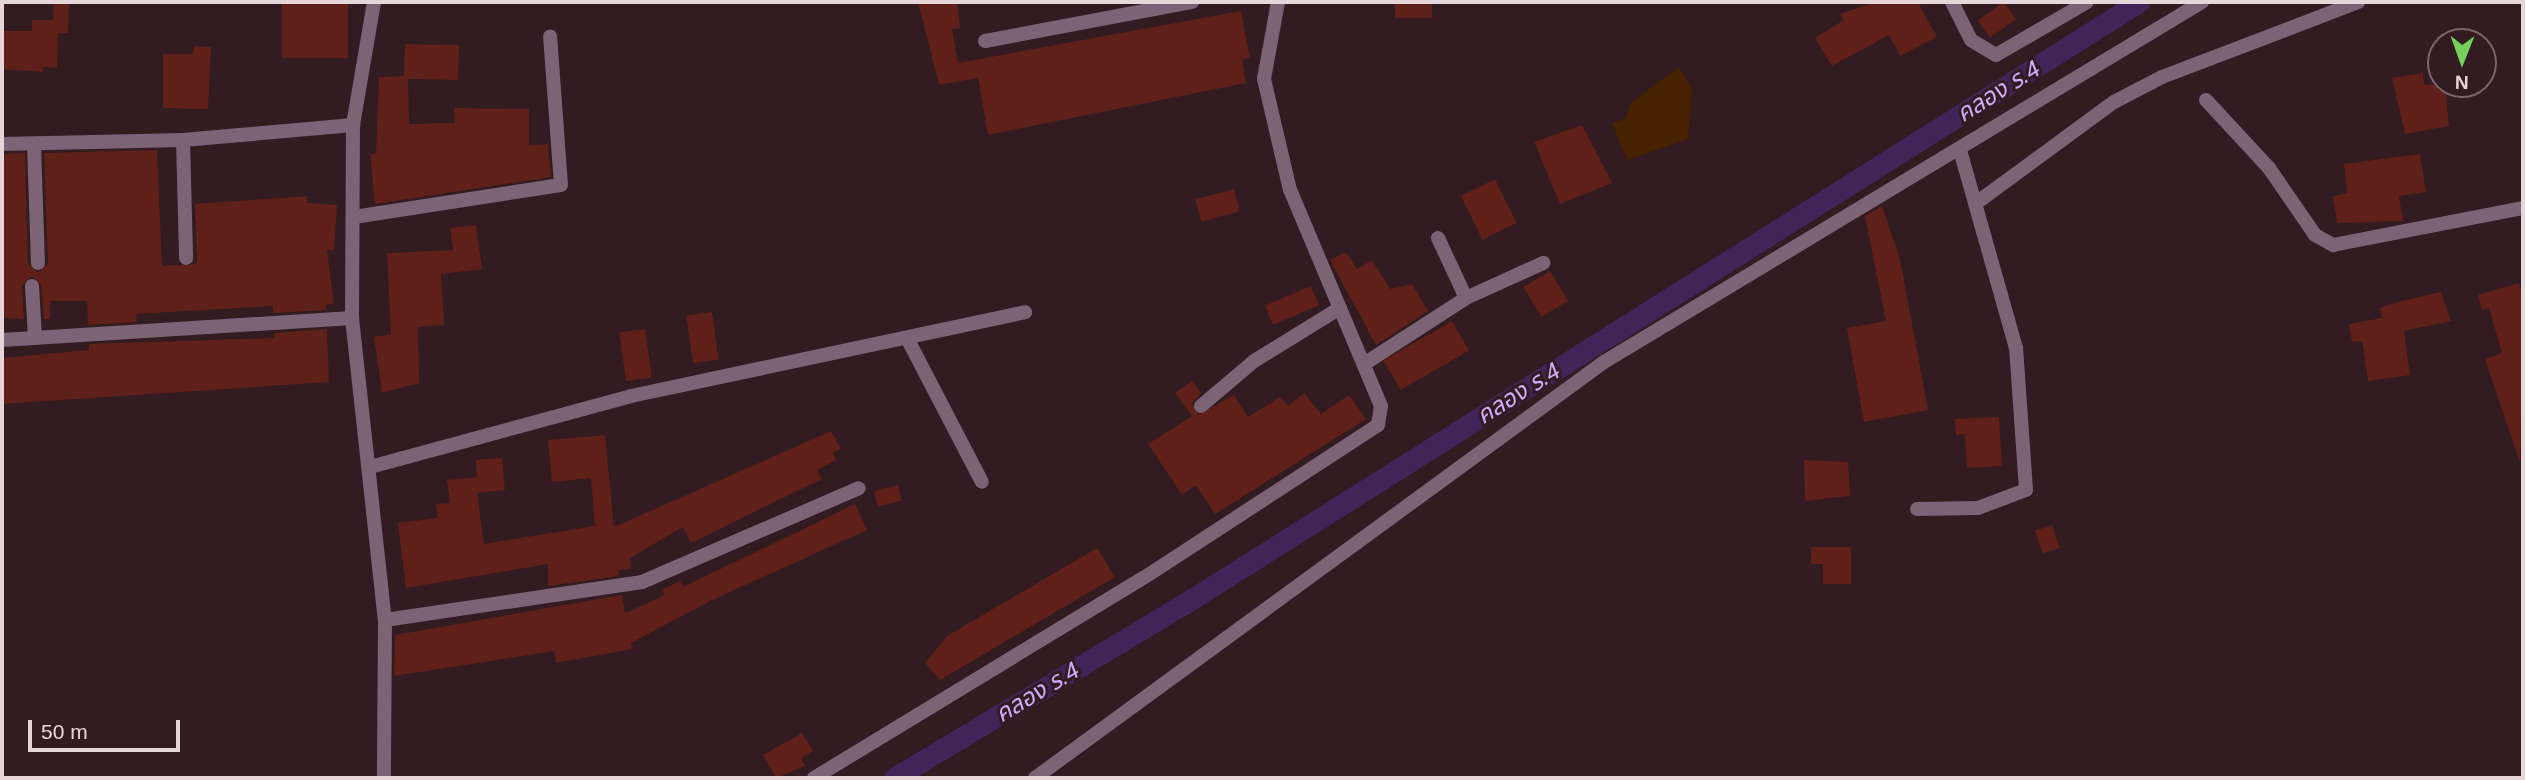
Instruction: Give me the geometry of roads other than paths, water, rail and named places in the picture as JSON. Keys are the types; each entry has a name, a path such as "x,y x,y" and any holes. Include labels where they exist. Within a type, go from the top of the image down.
{"street":[{"path":"374,2 353,125 352,318 385,620 384,778"},
{"path":"985,41 1192,2"},
{"path":"814,778 1145,577 1378,425 1381,406 1290,190 1264,79 1278,2"},
{"path":"1952,2 1971,40 1996,55 2087,2"},
{"path":"1035,778 1604,362 2202,2"},
{"path":"1979,201 2126,96 2358,2"},
{"path":"354,217 561,185 550,36"},
{"path":"2207,100 2269,168 2315,235 2333,244 2523,208"},
{"path":"2,144 183,140 353,125"},
{"path":"183,140 186,258"},
{"path":"34,144 38,263"},
{"path":"1917,509 1978,508 2026,490 2016,348 1979,201 1960,150"},
{"path":"1437,238 1466,298"},
{"path":"1364,364 1466,298 1544,263"},
{"path":"32,286 35,338"},
{"path":"1201,406 1254,361 1340,308"},
{"path":"370,467 631,396 1025,312"},
{"path":"2,340 352,318"},
{"path":"906,338 982,482"},
{"path":"385,620 642,582 859,488"}],"waterway":[{"name":"คลอง ร.4","path":"894,778 1184,604 2139,2"}]}
